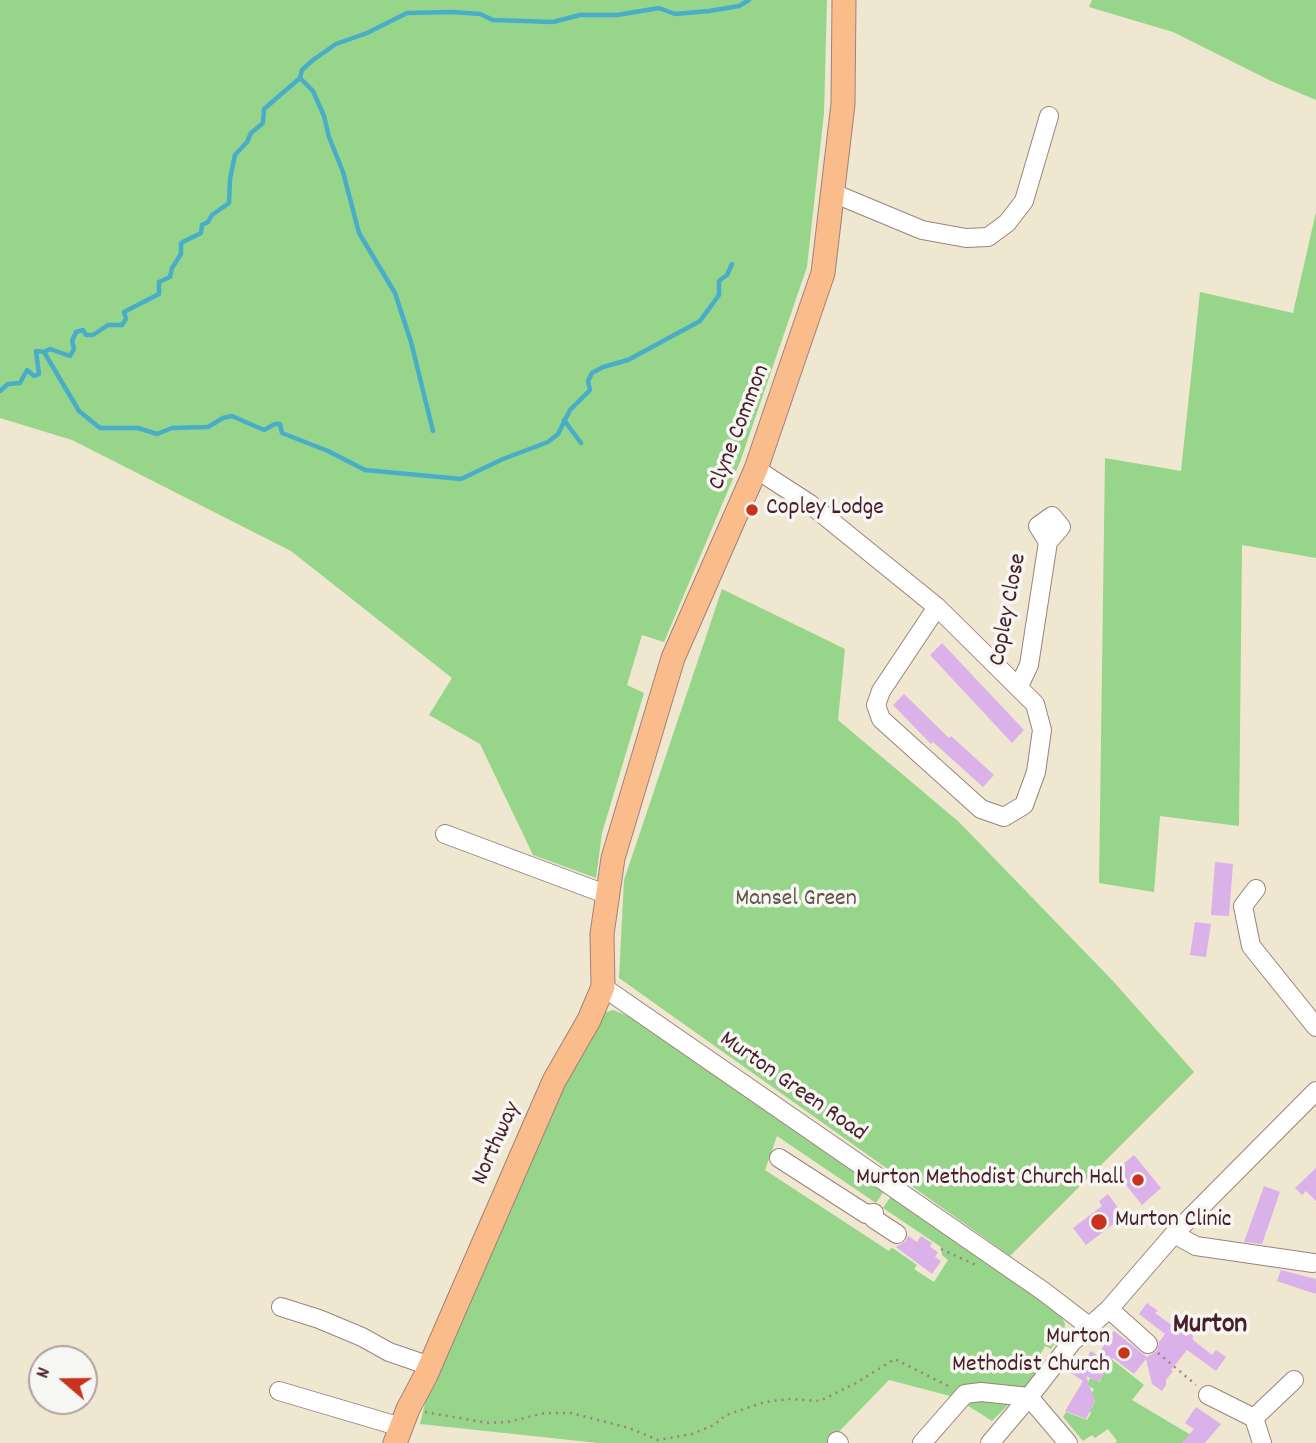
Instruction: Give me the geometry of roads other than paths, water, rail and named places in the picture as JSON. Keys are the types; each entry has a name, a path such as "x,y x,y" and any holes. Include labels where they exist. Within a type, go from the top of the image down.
{"main road":[{"name":"Clyne Common","path":"613,858 673,658 756,469 823,273 843,104 844,0"},
{"name":"Northway","path":"402,1426 554,1081 589,1020 603,987 602,933 613,858"}],"street":[{"path":"833,192 922,230 966,239 988,237 1007,223 1024,201 1049,116"},
{"path":"756,469 810,504 937,607 1035,704 1042,730 1036,772 1024,805 1004,817 981,809 881,719 876,705 881,691 937,607"},
{"name":"Copley Close","path":"1019,687 1029,665 1048,542"},
{"path":"445,834 608,895"},
{"path":"1256,889 1243,906 1251,946 1316,1027"},
{"name":"Murton Green Road","path":"603,987 1043,1290 1090,1327"},
{"path":"990,1443 1072,1342 1109,1309 1174,1234 1316,1091"},
{"path":"779,1158 866,1214 874,1213"},
{"path":"893,1187 874,1213 874,1219 897,1234"},
{"path":"1174,1234 1195,1246 1313,1263"},
{"path":"281,1307 319,1319 362,1337 388,1352 430,1366"},
{"path":"1109,1309 1148,1344"},
{"path":"1254,1418 1294,1380"},
{"path":"279,1391 402,1426"},
{"path":"922,1443 965,1395 981,1392 1029,1397 1068,1443"},
{"path":"1208,1395 1254,1418 1262,1443"}],"waterway":[{"path":"0,391 8,384 20,383 27,370 34,376 39,374 36,351 44,352 50,349 70,356 74,349 72,341 76,332 83,330 86,335 93,335 108,325 122,325 126,319 124,312 159,294 159,282 170,277 181,254 181,243 201,233 202,225 229,203 235,155 251,133 263,123 264,109 300,78 302,70 313,60 336,44 367,33 407,13 453,12 480,14 493,20 553,22 580,15 617,15 659,8 675,14 709,11 739,6 749,0"},
{"path":"300,78 313,91 324,116 343,172 359,233 395,293 411,342 433,431"},
{"path":"44,352 79,411 100,428 138,428 157,434 172,428 208,427 232,416 264,430 280,424 282,433 328,451 365,470 461,479 548,442 558,434 570,410 590,390 588,381 592,373 628,360 700,321 719,295 719,281 727,275 732,264"},
{"path":"564,420 581,443"}],"place":[{"name":"Copley Lodge","path":"752,510"},
{"name":"Murton Methodist Church Hall","path":"1138,1180"},
{"name":"Murton Clinic","path":"1099,1222"},
{"name":"Murton Methodist Church","path":"1124,1353"}],"district":[{"name":"Murton","path":"1210,1327"}],"park label":[{"name":"Mansel Green","path":"796,901"}]}
